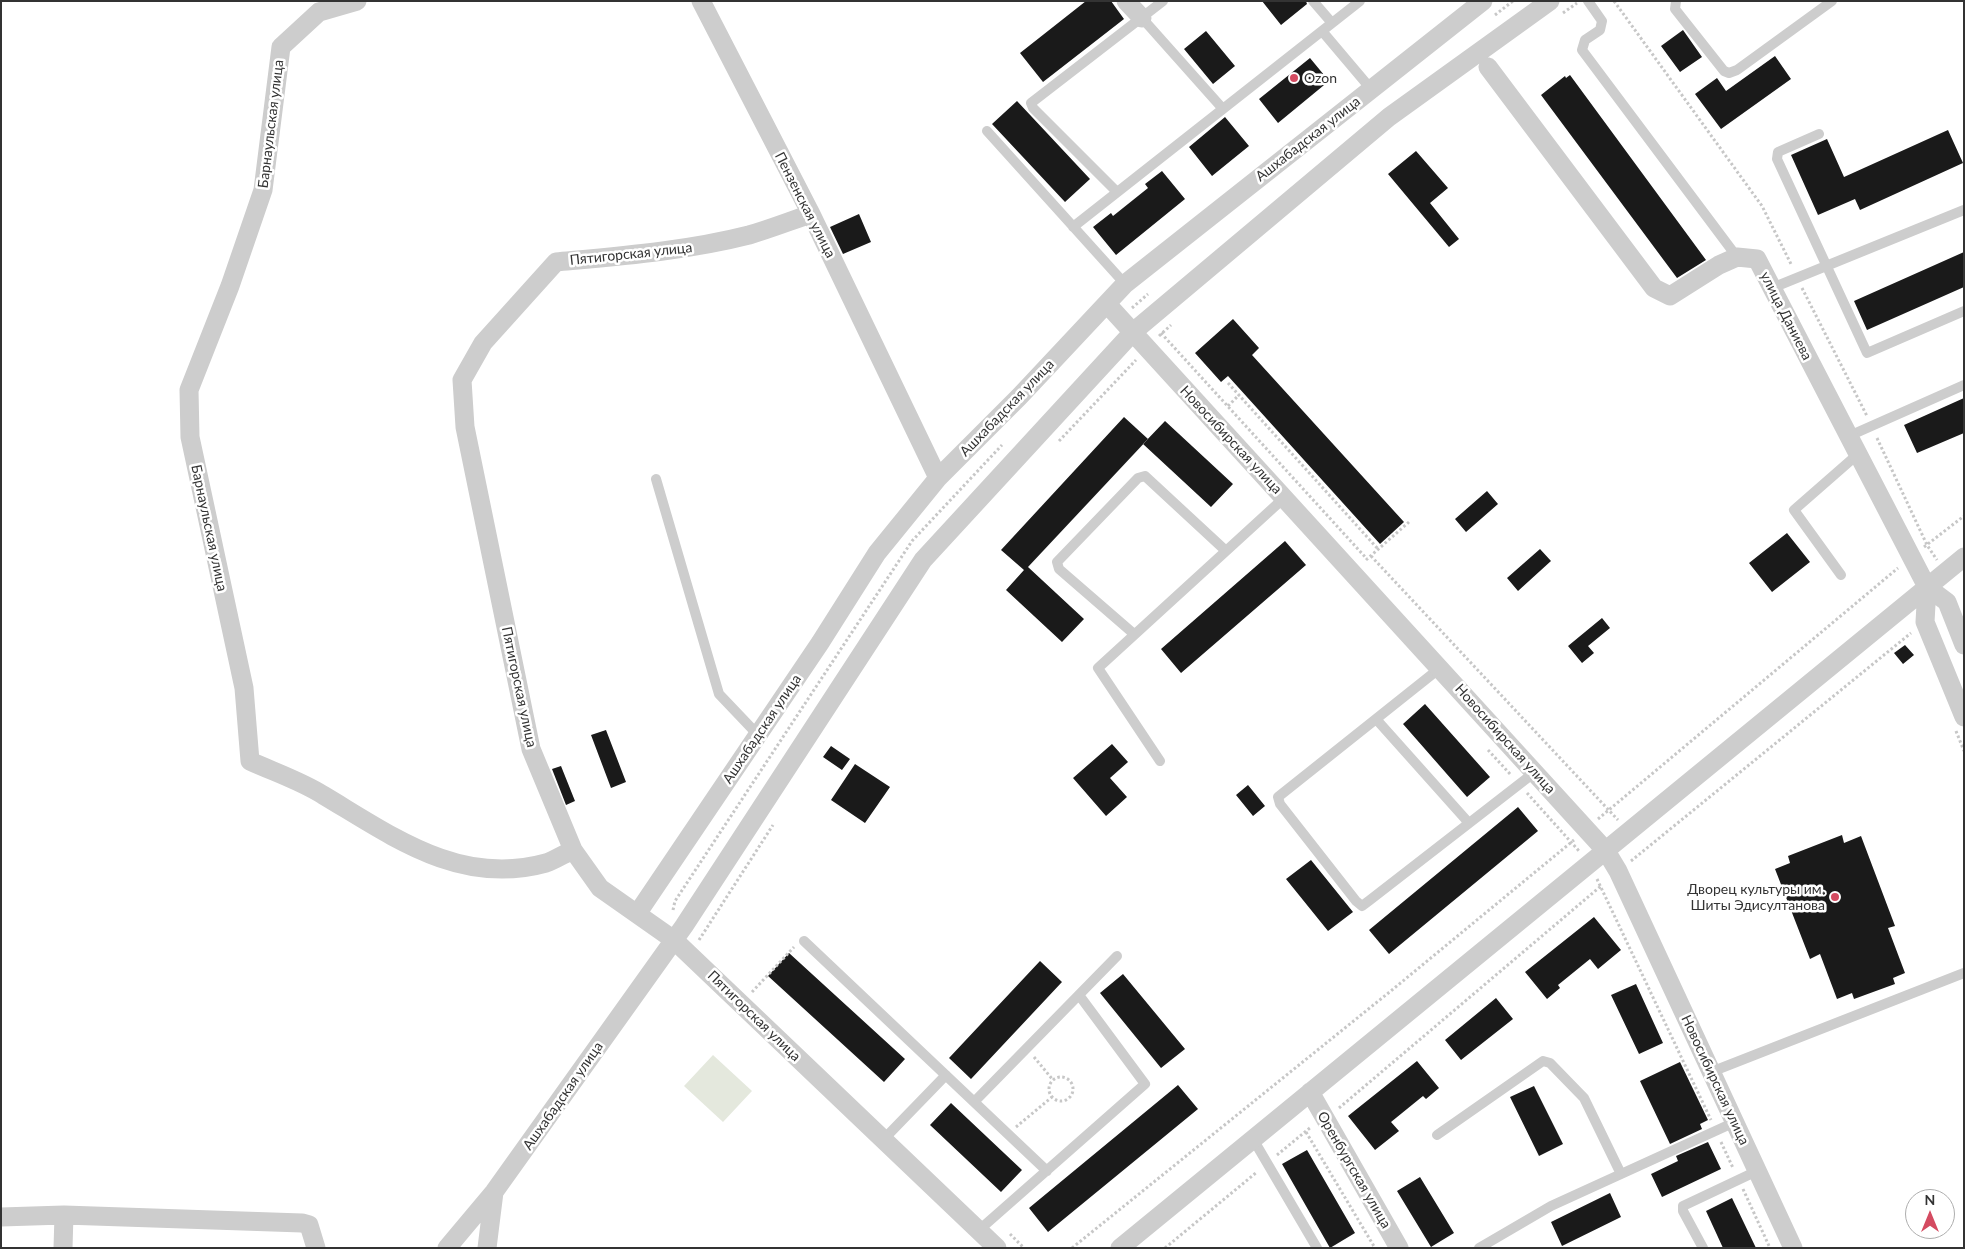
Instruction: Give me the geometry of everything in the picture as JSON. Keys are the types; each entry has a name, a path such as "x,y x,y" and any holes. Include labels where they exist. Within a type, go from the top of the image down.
{"street":[{"name":"Барнаульская улица","path":"358,1 319,12 281,47 264,190 230,286 189,390 190,437 244,688 250,761 321,794 388,835 455,864 500,870 546,863 573,850"},
{"name":"Пензенская улица","path":"701,1 811,214 938,478"},
{"path":"1126,1 1142,18"},
{"name":"Ашхабадская улица","path":"637,914 820,643 877,553 938,478 1125,284 1483,1"},
{"name":"Ашхабадская улица","path":"447,1248 494,1192 674,940 923,560 1127,339 1148,319 1389,117 1554,9"},
{"path":"1488,67 1654,288 1670,296 1737,257"},
{"name":"Пятигорская улица","path":"811,214 750,234 699,246 641,255 556,262 483,343 462,380 465,426 531,749 573,850 600,888 674,940 996,1248"},
{"name":"улица Даниева","path":"1737,257 1756,259 1927,587 1947,602 1964,645"},
{"name":"Новосибирская улица","path":"1107,304 1127,339 1284,498 1606,851 1618,871 1793,1248"},
{"path":"1120,1248 1964,556"},
{"path":"1927,587 1925,622 1964,717"},
{"name":"Оренбургская улица","path":"1310,1092 1323,1118 1399,1248"},
{"path":"488,1248 494,1192"},
{"path":"63,1248 64,1215"},
{"path":"1,1217 64,1215 302,1223 309,1224 316,1248"}],"lane":[{"path":"1117,192 1031,103 1163,1"},
{"path":"1314,1 1332,23"},
{"path":"1073,227 1360,1"},
{"path":"1588,1 1602,21 1600,30 1585,40 1582,50 1737,257"},
{"path":"1676,1 1674,4 1675,9 1724,72 1729,73 1738,70 1832,1"},
{"path":"1142,18 1223,109"},
{"path":"1322,31 1371,89"},
{"path":"987,131 1125,284"},
{"path":"1819,134 1783,149 1778,152 1777,159 1828,265 1867,353 1964,311"},
{"path":"1772,288 1964,210"},
{"path":"1848,436 1964,384"},
{"path":"1841,575 1794,510 1858,454"},
{"path":"1134,634 1059,569 1057,562 1138,478 1145,476 1226,550"},
{"path":"656,479 719,694 758,735"},
{"path":"1160,761 1098,668 1284,498"},
{"path":"1440,668 1278,797 1280,804 1356,901 1362,906 1535,772"},
{"path":"1376,719 1468,822"},
{"path":"804,941 1047,1171"},
{"path":"974,1102 1117,956"},
{"path":"1711,1072 1964,973"},
{"path":"978,1231 1145,1084 1079,995"},
{"path":"1437,1135 1543,1061 1550,1063 1584,1098 1621,1174"},
{"path":"884,1140 946,1075"},
{"path":"1479,1248 1551,1206 1735,1122"},
{"path":"1253,1139 1317,1248"},
{"path":"1703,1248 1683,1212 1683,1206 1757,1171"}],"path":[{"path":"1554,9 1580,1"},
{"path":"1614,1 1762,206 1871,426 1927,545 1944,572"},
{"path":"1148,319 1367,559"},
{"path":"1056,444 1141,354 1176,320"},
{"path":"1127,339 1141,354 1141,368"},
{"path":"1228,383 1378,549"},
{"path":"1228,406 1239,396"},
{"path":"1072,1248 1392,990 1911,557 1964,516"},
{"path":"1352,572 1409,522"},
{"path":"1371,556 1628,831"},
{"path":"1165,1248 1323,1118 1339,1108 1618,871 1925,622"},
{"path":"1487,749 1590,864 1770,1248"},
{"path":"699,940 779,816"},
{"path":"752,992 796,946 804,941"},
{"path":"1027,1048 1053,1080"},
{"path":"1066,1078 1072,1085 1073,1090 1069,1098 1056,1100 1052,1097 1049,1088 1053,1080 1066,1078"},
{"path":"1008,1134 1052,1097"},
{"path":"1306,1132 1375,1248"}],"shaded area":[{"path":"713,1055 752,1091 723,1122 684,1086"}],"building":[{"path":"1086,1 1111,1 1124,19 1043,82 1020,53"},
{"path":"1262,1 1306,1 1307,4 1281,25"},
{"path":"1683,30 1702,57 1680,72 1661,46"},
{"path":"1206,31 1235,66 1213,84 1184,49"},
{"path":"1775,56 1791,79 1721,129 1695,94 1717,78 1726,91"},
{"path":"1310,58 1329,81 1278,123 1259,99"},
{"path":"1570,75 1706,260 1677,278 1541,95 1565,76 1566,78"},
{"path":"1017,101 1090,179 1065,202 992,124"},
{"path":"1225,117 1249,146 1212,176 1189,147"},
{"path":"1948,130 1963,163 1860,210 1855,199 1818,215 1791,155 1827,139 1844,177"},
{"path":"1416,151 1448,188 1430,203 1459,239 1449,247 1388,174"},
{"path":"1162,171 1185,199 1116,255 1093,227 1111,213 1113,216 1148,188 1145,184"},
{"path":"859,214 871,242 843,254 830,227"},
{"path":"1964,252 1964,287 1867,330 1854,301"},
{"path":"1233,319 1259,348 1252,355 1404,522 1380,544 1228,376 1221,382 1195,353"},
{"path":"1964,398 1964,433 1917,453 1904,425"},
{"path":"1124,417 1148,439 1028,567 1084,619 1062,642 1006,590 1024,570 1001,550"},
{"path":"1165,421 1233,484 1211,507 1143,444"},
{"path":"1487,491 1498,504 1466,532 1455,519"},
{"path":"1787,533 1810,562 1772,592 1749,563"},
{"path":"1285,541 1306,565 1181,673 1161,649"},
{"path":"1540,549 1551,561 1518,591 1507,578"},
{"path":"1602,618 1610,628 1588,646 1594,653 1582,663 1568,646"},
{"path":"1905,645 1914,655 1903,664 1894,653"},
{"path":"1425,704 1490,777 1467,797 1403,724"},
{"path":"606,730 626,782 611,788 591,735"},
{"path":"1112,744 1128,762 1110,778 1127,797 1106,816 1073,778"},
{"path":"831,746 850,759 842,770 823,757"},
{"path":"855,764 890,787 865,823 831,800"},
{"path":"561,766 575,801 566,805 552,769"},
{"path":"1248,785 1265,806 1253,816 1236,795"},
{"path":"1518,807 1538,831 1389,954 1369,930"},
{"name":"Дворец культуры им. Шиты Эдисултанова","path":"1842,835 1844,843 1861,836 1895,926 1888,928 1905,973 1893,978 1895,984 1854,999 1852,993 1837,999 1820,954 1810,959 1775,869 1790,863 1788,856"},
{"path":"1311,860 1353,912 1328,931 1286,879"},
{"path":"1594,917 1621,950 1598,969 1590,959 1558,985 1560,988 1547,999 1525,972"},
{"path":"789,953 905,1059 884,1082 768,976"},
{"path":"1040,961 1062,982 971,1079 949,1058"},
{"path":"1123,974 1185,1049 1161,1068 1100,993"},
{"path":"1636,984 1663,1043 1639,1054 1611,995"},
{"path":"1496,998 1513,1019 1461,1060 1445,1040"},
{"path":"1417,1061 1439,1088 1426,1099 1423,1096 1391,1122 1399,1131 1375,1150 1348,1116"},
{"path":"1680,1062 1708,1120 1700,1124 1702,1129 1670,1144 1640,1081"},
{"path":"1178,1085 1198,1109 1048,1232 1029,1208"},
{"path":"1534,1086 1563,1144 1539,1156 1510,1097"},
{"path":"951,1103 1022,1170 1001,1192 930,1125"},
{"path":"1708,1142 1721,1169 1662,1197 1651,1174 1678,1161 1676,1156"},
{"path":"1307,1150 1355,1233 1330,1248 1282,1164"},
{"path":"1420,1177 1454,1233 1431,1247 1397,1191"},
{"path":"1610,1193 1621,1217 1562,1246 1551,1222"},
{"path":"1732,1198 1756,1248 1723,1248 1706,1211"}],"place":[{"name":"Ozon","path":"1294,78"},
{"name":"Дворец культуры им. Шиты Эдисултанова","path":"1835,897"}]}
